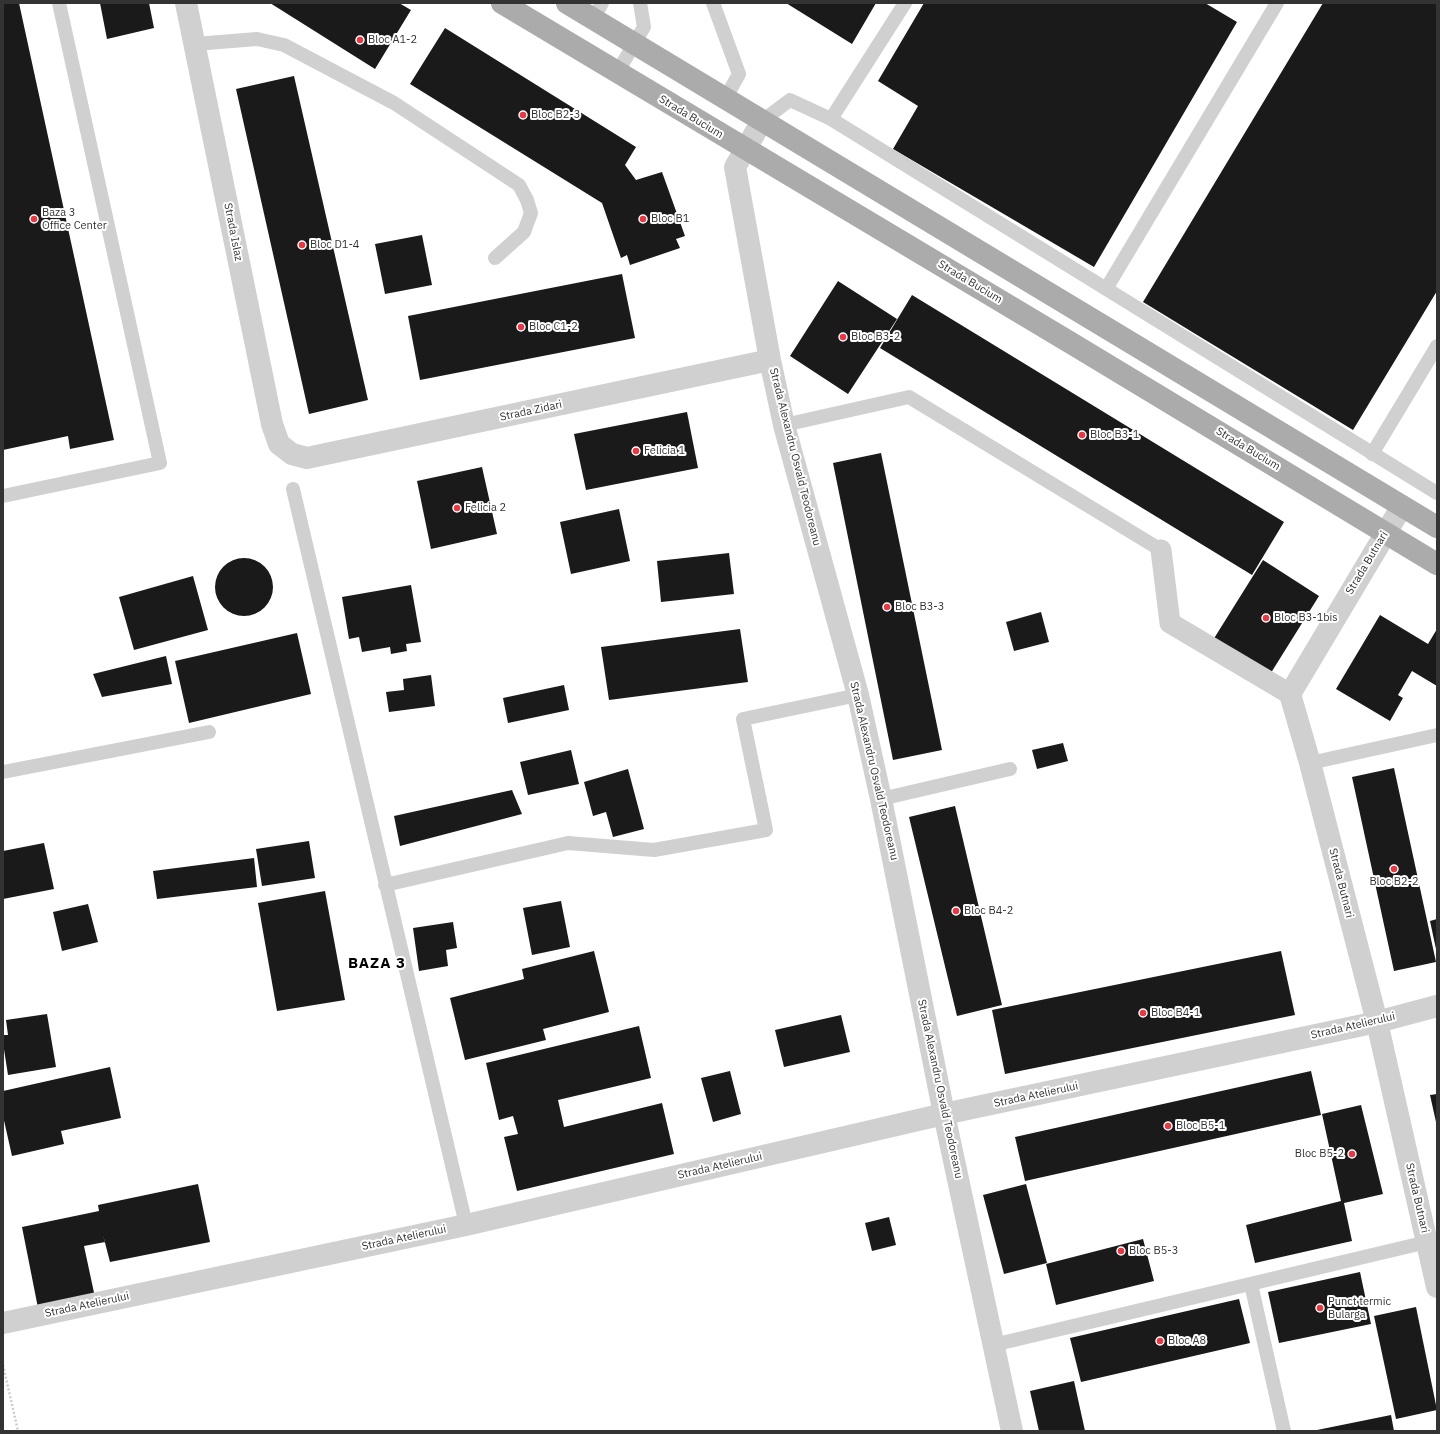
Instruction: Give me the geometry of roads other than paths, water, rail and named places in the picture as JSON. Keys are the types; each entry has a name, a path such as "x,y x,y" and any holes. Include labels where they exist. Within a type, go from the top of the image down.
{"main road":[{"name":"Strada Bucium","path":"502,3 1437,564"},
{"path":"567,3 598,11 634,44 1437,528"}],"street":[{"name":"Strada Islaz","path":"186,3 272,424 279,444 292,454"},
{"name":"Strada Alexandru Osvald Teodoreanu","path":"762,121 735,167 770,360 784,425 858,695 881,799 944,1114 1012,1431"},
{"name":"Strada Zidari","path":"292,454 307,458 770,360"},
{"name":"Strada Butnari","path":"1402,506 1290,694 1310,763 1377,1022 1437,1287"},
{"path":"1161,550 1170,623 1290,694"},
{"name":"Strada Atelierului","path":"3,1323 466,1225 944,1114 1377,1022 1437,1006"}],"lane":[{"path":"3,496 160,463 59,3"},
{"path":"617,73 644,27 640,3"},
{"path":"713,3 739,74 725,99"},
{"path":"831,119 905,3"},
{"path":"1106,289 1277,3"},
{"path":"195,44 257,39 284,45 394,103 518,185 527,200 531,213 524,232 495,258"},
{"path":"762,121 790,100 831,119 1437,493"},
{"path":"1372,454 1437,346"},
{"path":"784,425 909,397 1161,550"},
{"path":"293,489 466,1225"},
{"path":"385,885 568,843 654,850 766,830 743,719 858,695"},
{"path":"3,772 209,732"},
{"path":"1310,763 1437,735"},
{"path":"881,799 1010,769"},
{"path":"993,1344 1427,1242"},
{"path":"1251,1284 1284,1431"}],"place":[{"name":"Bloc A1-2","path":"360,40"},
{"name":"Bloc B2-3","path":"523,115"},
{"name":"Baza 3 Office Center","path":"34,219"},
{"name":"Bloc B1","path":"643,219"},
{"name":"Bloc D1-4","path":"302,245"},
{"name":"Bloc C1-2","path":"521,327"},
{"name":"Bloc B3-2","path":"843,337"},
{"name":"Bloc B3-1","path":"1082,435"},
{"name":"Felicia 1","path":"636,451"},
{"name":"Felicia 2","path":"457,508"},
{"name":"Bloc B3-3","path":"887,607"},
{"name":"Bloc B3-1bis","path":"1266,618"},
{"name":"Bloc B2-2","path":"1394,869"},
{"name":"Bloc B4-2","path":"956,911"},
{"name":"Bloc B4-1","path":"1143,1013"},
{"name":"Bloc B5-1","path":"1168,1126"},
{"name":"Bloc B5-2","path":"1352,1154"},
{"name":"Bloc B5-3","path":"1121,1251"},
{"name":"Punct termic Bularga","path":"1320,1308"},
{"name":"Bloc A8","path":"1160,1341"}],"district":[{"name":"BAZA 3","path":"377,964"}]}
